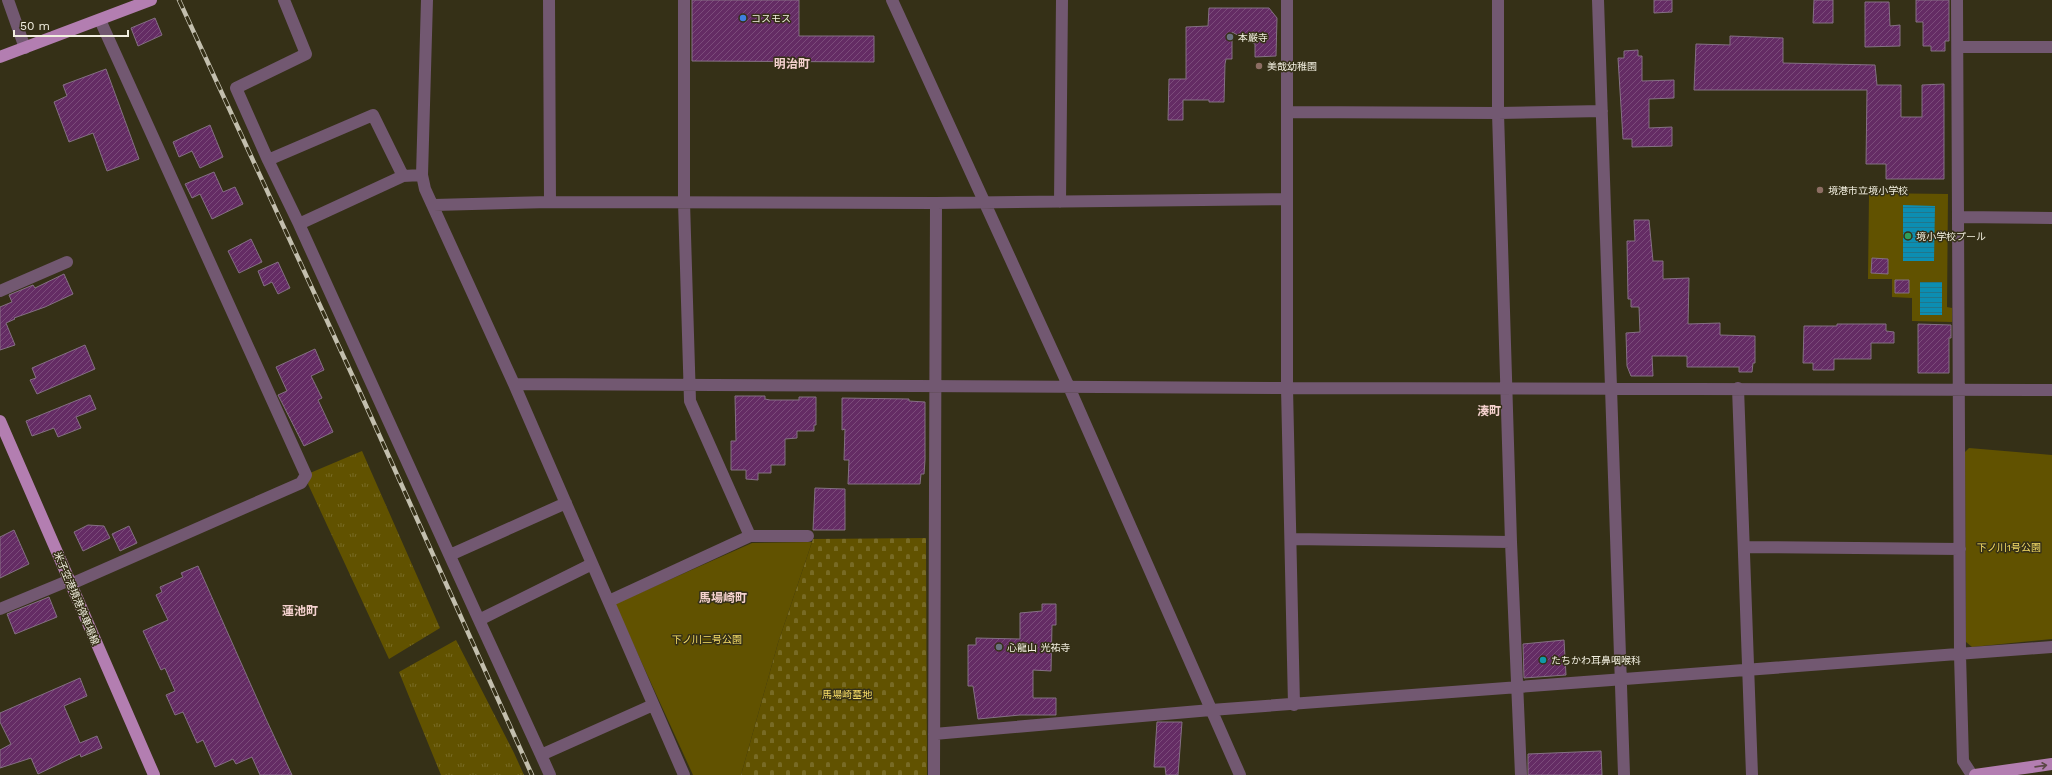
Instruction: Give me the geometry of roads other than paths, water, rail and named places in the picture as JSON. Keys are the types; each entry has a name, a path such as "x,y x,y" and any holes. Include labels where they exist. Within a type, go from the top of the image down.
{"main road":[{"path":"0,57 151,0"},
{"name":"米子空港境港停車場線","path":"0,420 154,775"},
{"path":"1973,775 2052,764"}],"street":[{"path":"8,0 25,48"},
{"path":"284,0 306,54 236,88 550,775"},
{"path":"427,0 422,175 425,189 434,205 514,384 684,775"},
{"path":"549,0 550,202"},
{"path":"684,0 684,202 690,401 750,536"},
{"path":"892,0 1069,387 1240,775"},
{"path":"1060,202 1062,0"},
{"path":"1287,0 1287,388 1294,705"},
{"path":"1498,0 1498,113 1506,388 1521,775"},
{"path":"1598,0 1624,775"},
{"path":"1958,0 1960,655 1963,760 1973,775"},
{"path":"0,609 70,582 301,483 306,475 100,20"},
{"path":"1958,47 2052,46"},
{"path":"1288,112 1498,113 1602,111"},
{"path":"268,160 372,115 403,176"},
{"path":"299,224 403,176 422,175"},
{"path":"434,205 550,202 936,203 1287,199"},
{"path":"934,775 936,203"},
{"path":"1958,217 2052,218"},
{"path":"0,291 67,262"},
{"path":"514,384 1287,388 1960,388 2052,390"},
{"path":"1738,388 1745,548 1752,775"},
{"path":"450,555 566,503"},
{"path":"609,601 750,536 808,536"},
{"path":"1291,539 1511,542"},
{"path":"1745,548 1960,549"},
{"path":"479,620 592,564"},
{"path":"934,734 1211,710 1294,705 2052,647"},
{"path":"541,755 653,705"}],"water":[{"path":"1903,205 1935,206 1934,261 1903,261"},
{"path":"1920,282 1942,282 1942,315 1920,315"}],"railway":[{"path":"179,0 359,390 532,775"}],"place":[{"name":"コスモス","path":"743,18"},
{"name":"本巌寺","path":"1230,37"},
{"name":"美哉幼稚園","path":"1259,66"},
{"name":"境港市立境小学校","path":"1820,190"},
{"name":"境小学校プール","path":"1908,236"},
{"name":"心龍山 光祐寺","path":"999,647"},
{"name":"たちかわ耳鼻咽喉科","path":"1543,660"}],"district":[{"name":"明治町","path":"792,64"},
{"name":"湊町","path":"1489,411"},
{"name":"馬場崎町","path":"723,598"},
{"name":"蓮池町","path":"300,611"}],"park label":[{"name":"下ノ川1号公園","path":"2009,547"},
{"name":"下ノ川二号公園","path":"707,639"},
{"name":"馬場崎墓地","path":"847,694"}]}
